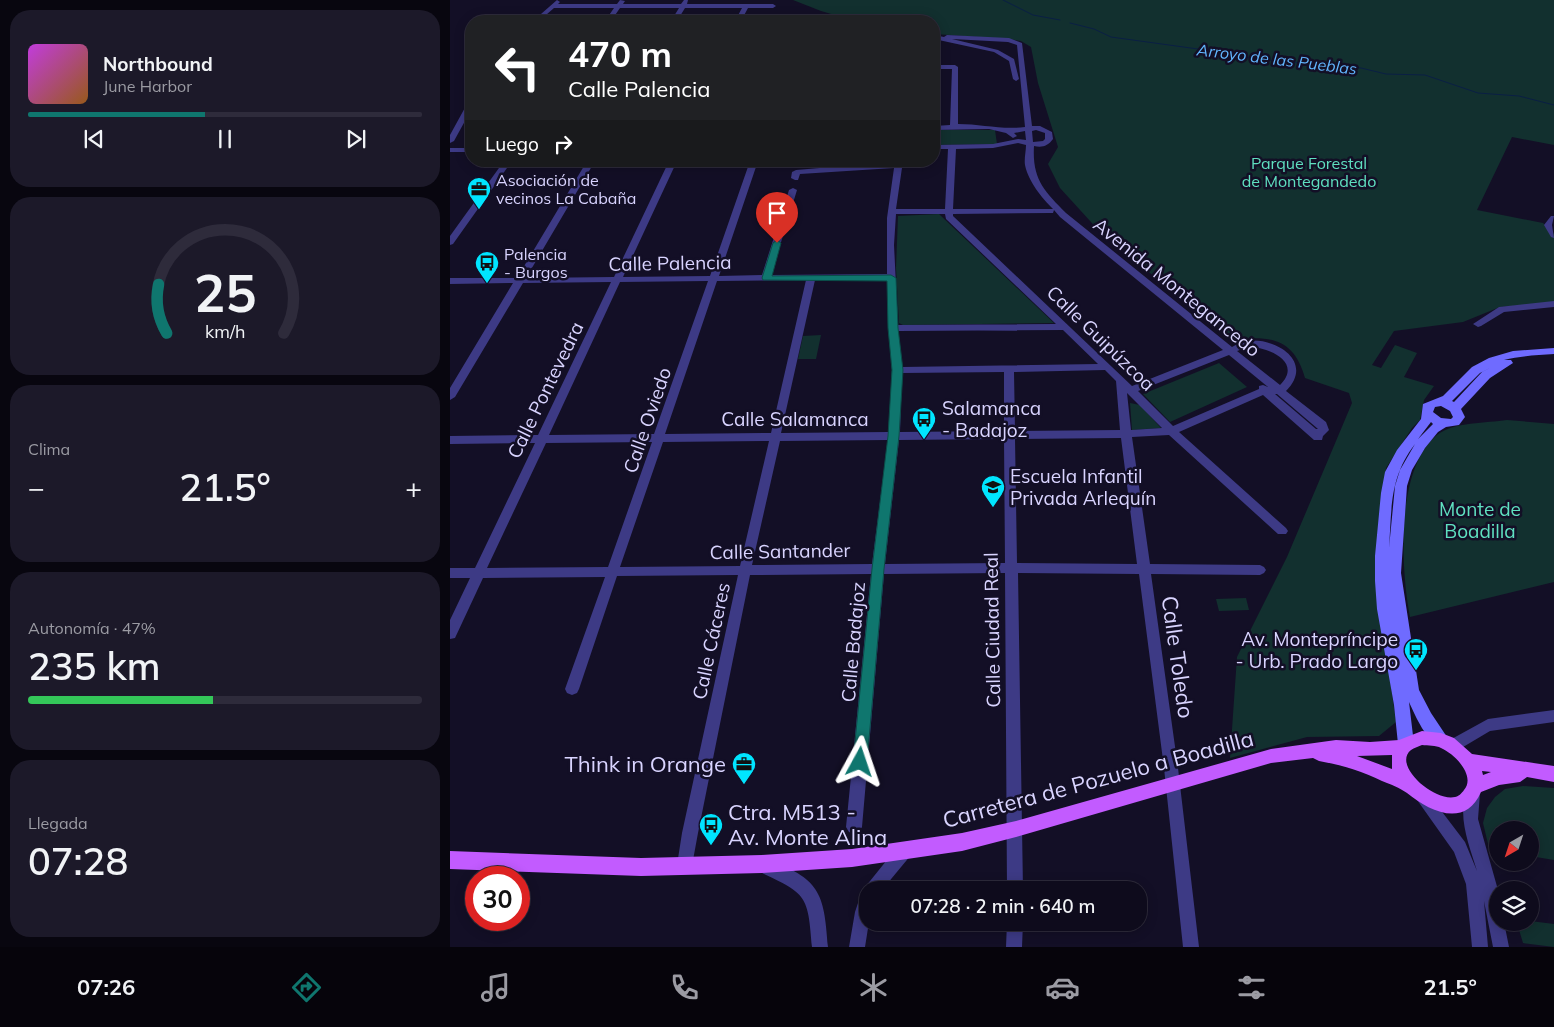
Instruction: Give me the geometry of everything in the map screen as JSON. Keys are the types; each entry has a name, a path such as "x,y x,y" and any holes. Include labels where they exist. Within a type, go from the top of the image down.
{"main road":[{"path":"1474,790 1474,774 1468,762 1447,743 1422,738 1405,745 1399,758 1401,771 1408,785 1422,797 1437,804 1452,805 1465,801 1474,790 1498,777 1534,772"},
{"name":"Carretera de Pozuelo a Boadilla","path":"450,860 641,867 762,864 852,858 962,842 1016,829 1271,756 1336,747 1370,749 1405,745"},
{"name":"Carretera de Pozuelo a Boadilla","path":"1310,752 1348,759 1387,774 1408,785"},
{"path":"1468,762 1554,774"}],"street":[{"path":"543,15 560,0"},
{"path":"612,15 623,0"},
{"path":"553,6 685,3 773,6"},
{"path":"678,15 685,3"},
{"path":"741,15 746,6"},
{"path":"940,40 967,47 979,43 1009,40 1017,42 1021,48 1022,58 1009,58 979,43 947,37"},
{"name":"Avenida Montegancedo","path":"1009,58 1014,65 1025,129"},
{"name":"Avenida Montegancedo","path":"1022,58 1025,129 1029,165 1032,176 1045,197 1225,351 1267,393 1318,436 1324,430 1322,425 1280,391 1225,351 1069,228 1050,210 1030,188 1024,174 1022,160 1026,143"},
{"path":"940,67 955,67 954,127"},
{"path":"450,141 465,115"},
{"path":"940,128 995,127 1009,130 1045,130 1049,136 1046,143 1011,142 993,146 940,147"},
{"path":"1009,130 1013,135 1011,142"},
{"path":"950,211 952,147"},
{"path":"450,150 465,150"},
{"path":"450,242 504,167"},
{"path":"450,397 586,167"},
{"name":"Calle Pontevedra","path":"450,634 540,439 670,167"},
{"name":"Calle Oviedo","path":"572,689 752,167"},
{"path":"795,178 796,172 853,167"},
{"name":"Calle Badajoz","path":"854,827 878,569 894,436 898,370 893,328 890,245 892,212 898,167"},
{"path":"766,278 793,190"},
{"path":"892,212 1050,210"},
{"name":"Calle Guipúzcoa","path":"950,211 949,217 1132,390 1171,431 1282,531"},
{"path":"1554,218 1548,225 1554,235"},
{"name":"Calle Palencia","path":"450,281 891,277"},
{"name":"Calle Cáceres","path":"685,866 690,833 745,570 777,436 811,278"},
{"path":"1478,324 1502,309 1554,304"},
{"path":"893,328 1065,327"},
{"path":"1132,390 1241,345 1258,343 1273,347 1284,355 1291,365 1293,376 1291,381 1280,391 1266,390"},
{"path":"1405,745 1405,712 1394,667 1382,589 1383,544 1388,484 1394,466 1409,440 1427,419 1428,414 1426,410 1429,405 1448,399 1476,370 1502,357 1527,352 1554,351"},
{"path":"1455,408 1495,368 1509,362 1554,357"},
{"path":"898,370 1107,367"},
{"name":"Calle Ciudad Real","path":"1009,368 1015,881"},
{"name":"Calle Toledo","path":"1121,380 1126,434 1172,783 1191,947"},
{"name":"Calle Salamanca","path":"450,440 1126,434 1171,431 1266,390"},
{"path":"1123,404 1133,400 1142,400"},
{"path":"1428,414 1443,423 1450,423 1459,419 1459,414 1455,408 1442,402"},
{"path":"1443,423 1434,428 1420,445 1406,470 1401,486 1394,573 1411,690 1425,718 1447,743 1488,725 1554,716"},
{"name":"Calle Santander","path":"450,573 1011,568 1260,570"},
{"path":"1474,790 1470,819 1488,882 1502,947"},
{"path":"1422,797 1449,831 1464,856 1474,884 1480,947"},
{"path":"879,881 905,850"},
{"path":"762,864 797,880 813,897 818,910 820,947"},
{"path":"857,947 859,931"},
{"path":"1014,947 1015,931"}],"green space":[{"name":"Parque Forestal de Montegandedo","path":"793,0 1554,0 1554,145 1512,137 1477,210 1543,223 1554,234 1554,303 1500,307 1463,322 1394,331 1372,365 1381,368 1395,345 1417,353 1404,377 1434,386 1424,400 1420,420 1412,428 1386,468 1377,585 1396,722 1379,736 1307,737 1230,758 1237,657 1287,557 1352,403 1349,393 1305,378 1294,354 1278,342 1257,338 1232,340 1101,233 1060,188 1048,164 1058,147 1038,83 1031,47 1021,41 1009,39 940,34 940,15 835,15"},
{"path":"940,130 995,130 997,144 940,145"},
{"path":"939,214 1054,323 903,325 899,323 896,268 898,216"},
{"path":"821,335 816,359 798,359 803,336"},
{"path":"1219,363 1247,387 1170,422 1143,394"},
{"path":"1130,403 1140,405 1161,428 1132,430"},
{"name":"Monte de Boadilla","path":"1507,420 1554,424 1554,582 1410,617 1405,574 1404,521 1414,471 1423,451 1437,435 1452,428 1461,425"},
{"path":"1246,598 1249,610 1219,611 1216,599"},
{"path":"1523,786 1554,788 1554,860 1539,858 1539,821 1489,821 1489,848 1483,823 1487,808 1495,797 1505,789"},
{"path":"1539,922 1554,924 1554,947 1523,943 1519,931 1539,931"}],"waterway":[{"name":"Arroyo de las Pueblas","path":"1003,0 1033,15 1060,20"},
{"name":"Arroyo de las Pueblas","path":"1070,23 1094,29 1111,37 1227,53 1255,59 1361,68 1386,74 1425,75 1478,93 1519,96 1554,105"}],"place":[{"name":"Asociación de vecinos La Cabaña","path":"479,210"},
{"name":"Palencia - Burgos","path":"487,284"},
{"name":"Salamanca - Badajoz","path":"924,440"},
{"name":"Escuela Infantil Privada Arlequín","path":"993,508"},
{"name":"Av. Montepríncipe - Urb. Prado Largo","path":"1416,671"},
{"name":"Think in Orange","path":"744,785"},
{"name":"Ctra. M513 - Av. Monte Alina","path":"711,846"}],"route":[{"path":"777,243 766,278 891,277 893,328 898,370 894,436 878,569 860,762"}]}
